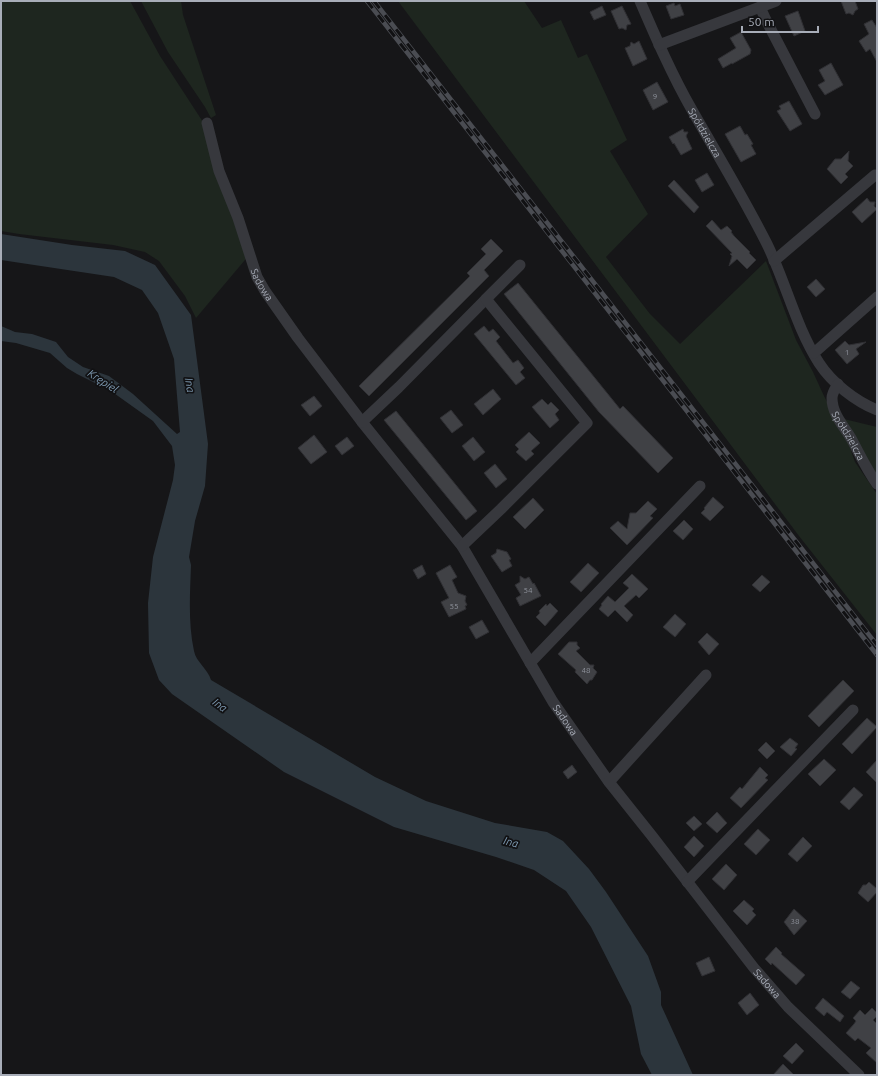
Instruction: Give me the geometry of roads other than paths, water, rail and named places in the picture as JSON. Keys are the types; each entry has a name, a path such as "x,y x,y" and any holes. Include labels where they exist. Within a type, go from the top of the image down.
{"street":[{"name":"Spółdzielcza","path":"640,1 659,45 692,109 729,172 774,262 809,346 820,364 838,384 853,397 877,410"},
{"path":"659,45 776,1"},
{"path":"760,7 815,114"},
{"name":"Sadowa","path":"207,123 219,171 238,218 257,277 265,291 298,338 362,422 462,546 553,702 609,782 754,968 788,1007 858,1075"},
{"path":"774,262 875,175"},
{"path":"362,422 399,387 520,265"},
{"path":"814,353 877,297"},
{"path":"462,546 586,423 486,299"},
{"name":"Spółdzielcza","path":"838,384 833,391 832,397 835,412 841,425 852,439 865,467 877,484"},
{"path":"530,663 700,486"},
{"path":"609,782 706,675"},
{"path":"687,882 853,710"}],"water":[{"path":"1,234 72,245 125,251 155,265 191,315 208,444 205,486 195,521 189,557 191,565 190,619 195,655 211,680 375,777 426,801 495,823 547,832 563,841 589,869 606,892 648,956 661,992 661,1005 693,1075 652,1075 641,1054 631,1006 591,927 566,891 534,870 496,857 394,827 284,772 172,694 159,680 149,653 148,603 153,557 173,480 175,465 172,446 153,421 111,391 67,368 50,353 16,343 1,341 1,326 15,332 32,334 56,342 68,357 83,367 109,376 133,394 177,434 180,432 174,359 158,313 142,290 114,277 1,260"}],"railway":[{"path":"367,1 877,655"},
{"path":"374,1 877,645"}],"water label":[{"name":"Krępiel","path":"103,381"},
{"name":"Ina","path":"190,385"},
{"name":"Ina","path":"220,705"},
{"name":"Ina","path":"511,842"}]}
